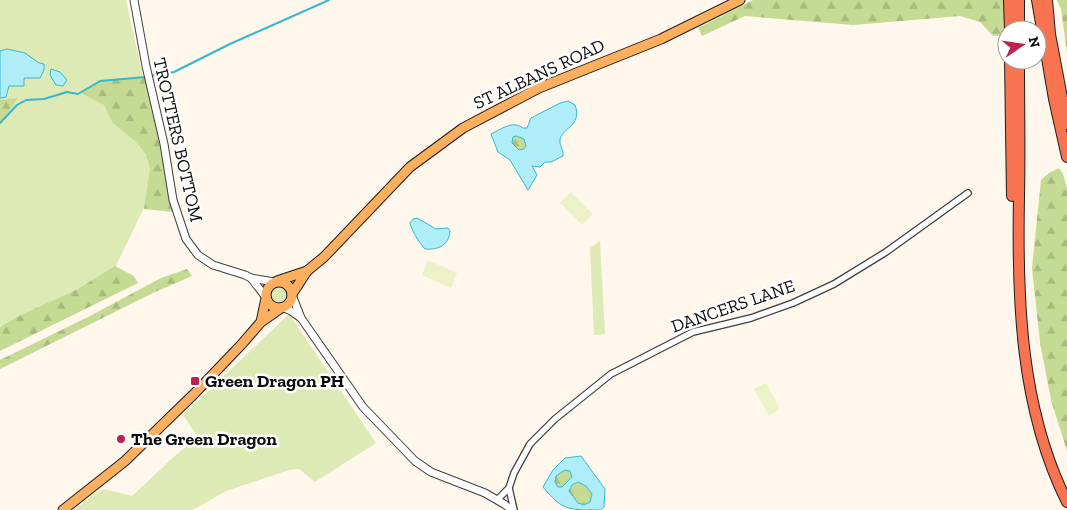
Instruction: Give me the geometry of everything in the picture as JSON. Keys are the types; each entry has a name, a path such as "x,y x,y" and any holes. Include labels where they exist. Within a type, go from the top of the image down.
{"highway":[{"path":"1009,0 1010,20"},
{"path":"1019,0 1020,20"},
{"path":"1037,0 1054,99 1067,157"},
{"path":"1047,0 1050,34 1067,124"},
{"path":"1010,70 1012,196 1017,232 1022,336 1030,386 1044,443 1067,502"},
{"path":"1017,232 1020,70"}],"main road":[{"name":"ST ALBANS ROAD","path":"292,295 307,272 324,257 410,167 463,128 539,88 661,39 740,0"},
{"name":"ST ALBANS ROAD","path":"275,282 307,272"},
{"path":"63,510 126,461 194,394 261,322 290,303 292,295 287,284 275,282 266,289 261,322"},
{"path":"266,297 270,304 282,308"}],"street":[{"name":"TROTTERS BOTTOM","path":"134,0 147,73 164,144 173,200 186,239 194,250 208,263 252,278 275,282"},
{"name":"DANCERS LANE","path":"497,500 509,488 514,473 530,444 555,419 611,374 693,332 750,318 834,284 886,252 968,193"},
{"path":"252,278 266,297"},
{"path":"292,295 301,318 363,407 415,461 440,477 468,486 513,510"},
{"path":"282,308 291,311 301,318"},
{"path":"509,488 513,510"}],"green space":[{"path":"0,0 126,0 142,73 153,189 114,270 0,338"},
{"path":"753,0 1005,0 1006,20 997,20 997,36 993,36 980,22 960,16 853,25 745,16 702,36 698,28"},
{"path":"1057,0 1067,0 1067,52 1061,9"},
{"path":"146,77 173,212 144,209 150,169 146,154 135,141 113,123 104,105 81,93 100,81"},
{"path":"18,98 0,124 0,100"},
{"path":"516,136 524,139 525,149 519,150 512,143 513,137"},
{"path":"1059,168 1067,188 1067,451 1051,400 1040,342 1032,268 1041,180"},
{"path":"571,192 593,214 582,225 560,203"},
{"path":"600,241 605,334 594,335 590,248"},
{"path":"428,260 457,273 451,288 422,275"},
{"path":"115,266 134,276 138,283 0,351 0,327 19,316 78,289"},
{"path":"187,269 192,276 153,293 0,369 0,360 88,317 161,278"},
{"path":"275,285 283,285 289,291 289,299 283,305 275,305 269,299 269,291"},
{"path":"288,315 376,443 315,482 299,469 289,470 226,491 193,510 74,510 104,489 132,496 198,437 183,415"},
{"path":"766,383 780,409 769,416 754,389"},
{"path":"565,470 570,471 573,477 562,487 558,487 555,482 556,476"},
{"path":"578,482 586,486 592,494 590,502 584,505 578,503 569,491 572,485"}],"water":[{"path":"7,49 25,53 39,63 44,64 44,70 40,78 24,78 24,86 9,86 6,97 0,98 0,51"},
{"path":"51,69 60,72 67,80 63,86 56,85 50,75"},
{"path":"568,101 575,105 577,112 574,122 561,136 560,142 563,156 551,162 545,162 540,167 532,166 537,175 528,190 510,160 498,152 491,134 511,125 527,128 531,118 560,103","holes":["516,136 524,139 526,146 524,149 519,150 512,143 513,137"]},
{"path":"417,218 436,229 448,228 450,231 448,240 442,246 435,249 425,249 416,237 410,223 413,219"},
{"path":"581,456 605,489 604,507 600,510 580,510 566,507 555,500 543,487 553,470 565,458","holes":["565,470 570,471 572,477 562,487 558,487 555,482 556,476","578,482 586,486 592,494 590,502 584,505 578,503 569,491 572,485"]}],"waterway":[{"path":"150,76 174,72 230,44 329,0"},
{"path":"0,123 17,105 26,100 44,99 67,92 78,94 100,81 146,77"}],"place":[{"name":"Green Dragon PH","path":"195,381"},
{"name":"The Green Dragon","path":"121,439"}]}
